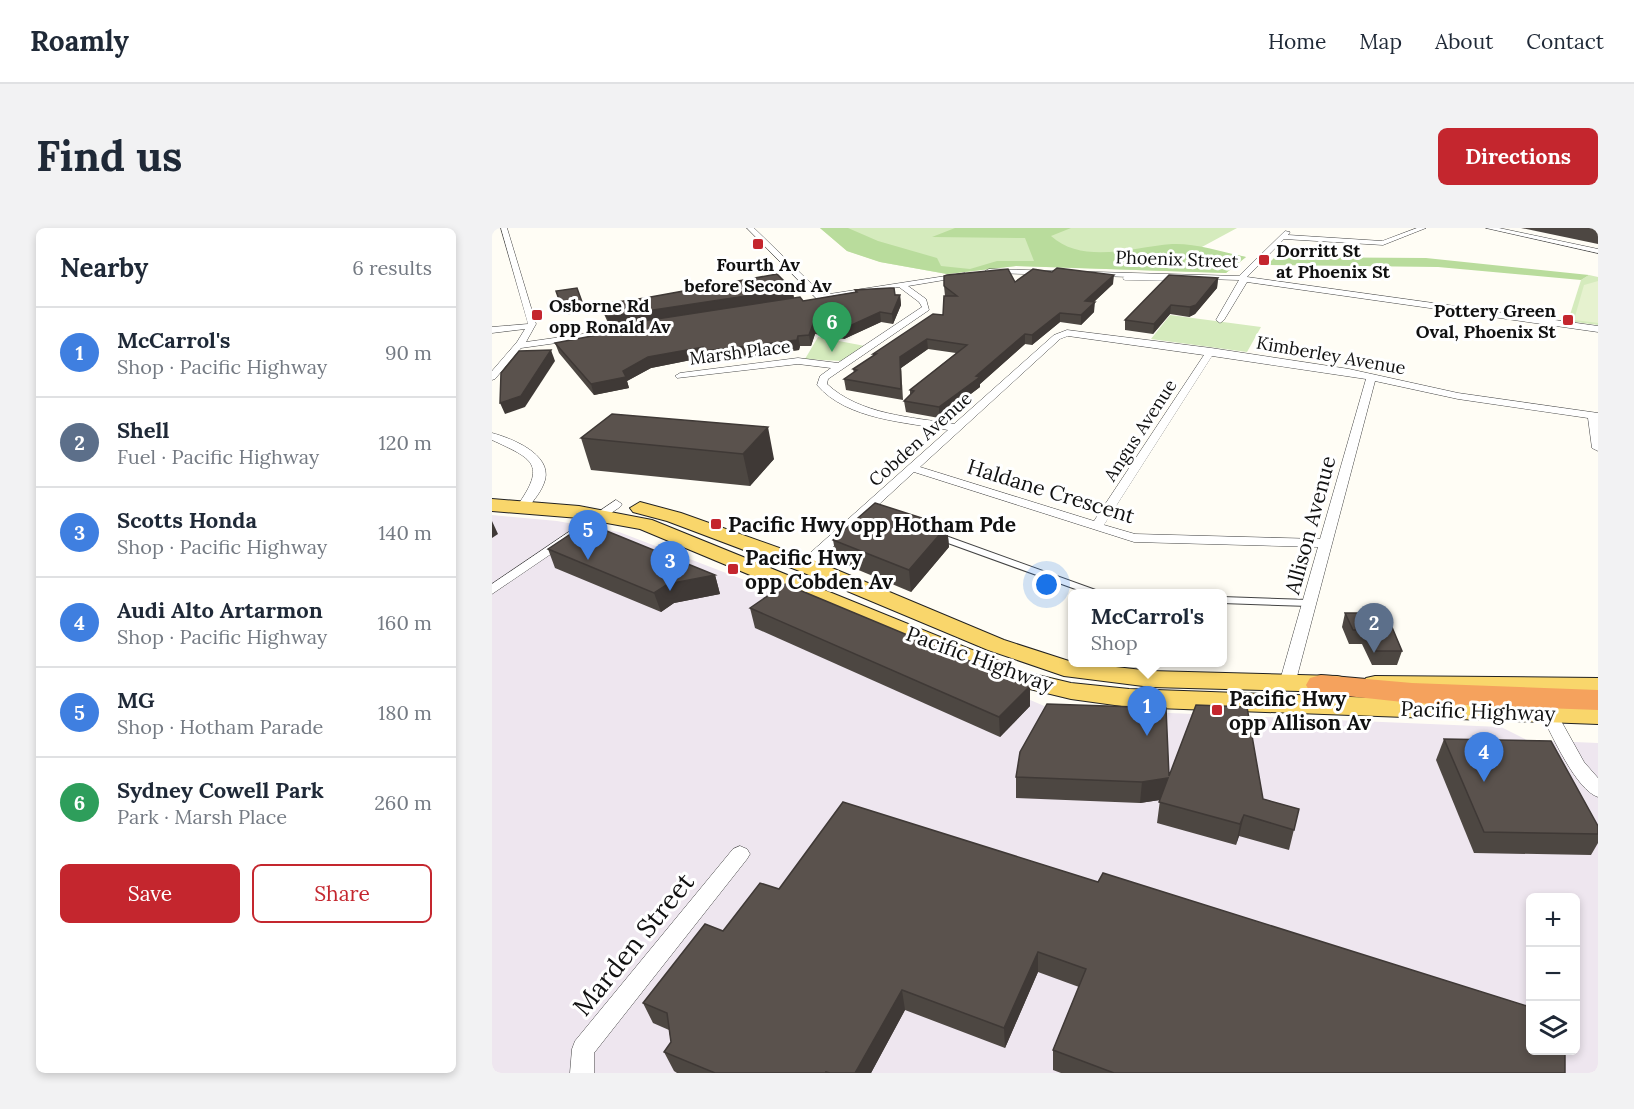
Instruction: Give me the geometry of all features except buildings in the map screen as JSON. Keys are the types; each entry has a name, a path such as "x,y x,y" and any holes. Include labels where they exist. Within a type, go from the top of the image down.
{"highway":[{"path":"1321,685 1412,693 1598,700"}],"main road":[{"name":"Pacific Highway","path":"492,493 527,501 674,517 805,565 996,645 1064,668 1150,679 1287,684 1455,682 1598,686"},
{"name":"Pacific Highway","path":"492,505 527,501"},
{"name":"Pacific Highway","path":"608,510 1000,670 1045,686 1129,698 1598,715"}],"street":[{"path":"492,377 518,346 531,326 504,228"},
{"path":"750,228 821,298"},
{"path":"1220,320 1244,282 1243,278 1291,228"},
{"path":"1282,237 1383,243 1423,228"},
{"path":"1490,228 1598,251"},
{"name":"Phoenix Street","path":"980,272 1223,276 1598,329"},
{"path":"804,301 968,274"},
{"path":"901,285 923,301 926,308 823,378 822,385 857,407 957,428"},
{"path":"492,330 531,326"},
{"path":"518,346 640,328"},
{"name":"Kimberley Avenue","path":"1057,338 1073,333 1211,351 1371,377 1458,396 1595,415"},
{"name":"Cobden Avenue","path":"805,565 870,513 912,468 1057,338"},
{"name":"Angus Avenue","path":"1097,526 1211,351"},
{"name":"Marsh Place","path":"680,376 798,361 840,366"},
{"name":"Allison Avenue","path":"1287,684 1371,377"},
{"path":"1595,415 1598,448"},
{"path":"492,436 532,455 539,462 541,478 527,501"},
{"name":"Haldane Crescent","path":"912,468 1134,538 1325,543"},
{"path":"492,590 608,510"},
{"path":"1549,714 1578,766 1598,790"},
{"name":"Marden Street","path":"582,1073 583,1049 740,854"}],"lane":[{"path":"1125,278 1219,279 1223,276"},
{"path":"931,534 1084,589"},
{"path":"1227,600 1309,603"}],"shaded area":[{"path":"492,515 557,521 619,532 786,596 1049,708 1501,727 1527,740 1598,743 1598,1073 492,1073"}],"green space":[{"path":"820,228 1237,228 1200,248 1246,257 1226,273 1016,266 947,274 880,262 847,251"},
{"path":"820,228 848,228 878,241 937,258 941,266 970,269 997,261 1034,261 1025,238 932,237 955,228 1071,228 1051,236 1064,245 1093,252 1181,244 1246,257 1226,273 1016,266 947,274 880,262 847,251"},
{"path":"1275,257 1426,258 1589,275 1581,280 1438,267 1267,265"},
{"path":"1589,275 1598,277 1598,325 1568,321 1581,280"},
{"path":"1598,281 1598,323 1574,320 1584,285"},
{"path":"1170,315 1261,327 1247,352 1151,339"},
{"path":"818,337 865,346 841,361 805,359"}],"place":[{"name":"Fourth Av before Second Av","path":"758,244"},
{"name":"Dorritt St at Phoenix St","path":"1264,260"},
{"name":"Osborne Rd opp Ronald Av","path":"537,315"},
{"name":"Pottery Green Oval, Phoenix St","path":"1568,320"},
{"name":"Sydney Cowell Park","path":"832,352"},
{"name":"Pacific Hwy opp Hotham Pde","path":"716,524"},
{"name":"MG","path":"588,560"},
{"name":"Pacific Hwy opp Cobden Av","path":"733,569"},
{"name":"Scotts Honda","path":"670,591"},
{"name":"Shell","path":"1374,653"},
{"name":"Pacific Hwy opp Allison Av","path":"1217,710"},
{"name":"McCarrol's","path":"1147,736"},
{"name":"Audi Alto Artarmon","path":"1484,782"}]}
